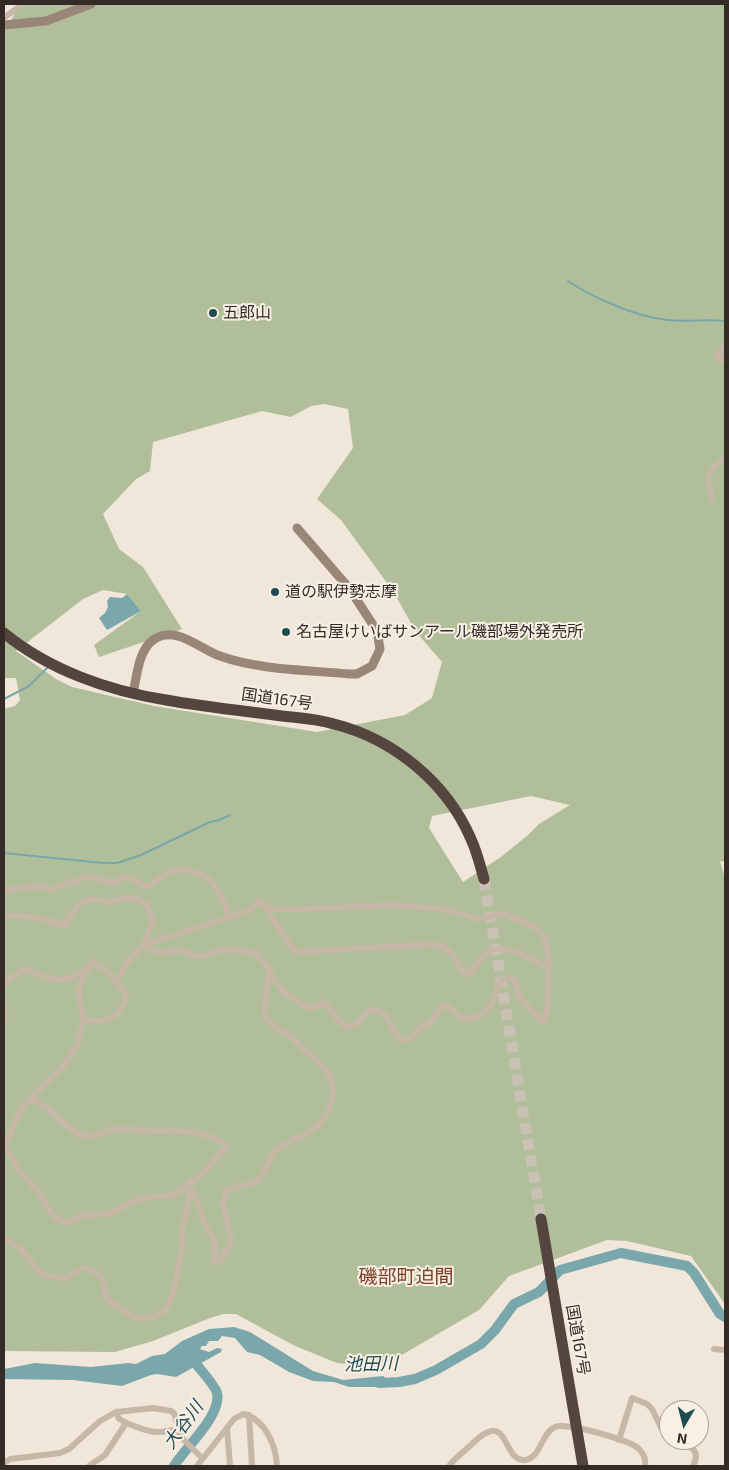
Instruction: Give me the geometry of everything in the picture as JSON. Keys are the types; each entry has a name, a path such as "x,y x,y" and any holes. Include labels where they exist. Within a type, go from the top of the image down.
{"highway":[{"name":"国道167号","path":"4,633 24,648 60,668 98,683 165,700 317,720 350,729 379,741 392,748 417,767 449,801 471,838 484,879"},
{"name":"国道167号","path":"541,1223 583,1466"}],"street":[{"path":"4,18 22,4"},
{"path":"4,25 46,21 91,4"},
{"path":"725,346 718,354 718,359 725,362"},
{"path":"712,501 708,483 710,474 713,467 725,459"},
{"path":"133,693 146,647 153,640 168,635 184,638 217,655 246,664 349,674 357,674 372,666 380,649 377,631 349,588 298,528"},
{"path":"4,890 52,889 89,876 113,883 126,877 148,887 163,875 175,870 183,870 203,876 213,883 230,918"},
{"path":"4,916 33,917 65,926 77,906 88,899 111,902 124,898 136,898 147,905 153,922 143,946 126,964 116,982"},
{"path":"258,902 277,909 391,905 445,909 482,919 501,913 542,933 549,959 546,1017 544,1022 541,1021 520,996 515,981 508,977 498,985 490,1007 472,1019 461,1018 448,1006 443,1005 432,1021 409,1038 403,1040 399,1038 390,1020 381,1012 371,1010 353,1026 348,1027 343,1025 325,1002 310,1009 304,1006 281,988 274,980 269,968 256,954 233,949 203,956 193,955 183,950 158,953 143,946 230,918 248,911 258,902"},
{"path":"265,906 295,952 435,944 452,952 463,972 467,974 471,973 489,952 501,948 524,956 548,968"},
{"path":"29,1100 44,1105 64,1124 87,1136 92,1137 116,1129 173,1130 208,1135 225,1144 226,1147 208,1167 173,1195 136,1200 109,1214 84,1215 68,1222 59,1220 46,1207 38,1192 23,1176 4,1147 18,1115 29,1100 67,1062 77,1045 84,1019 79,1000 81,982 92,962 98,964 116,982 126,997 118,1013 107,1020 99,1022 84,1019"},
{"path":"188,1184 197,1200 203,1221 215,1240 214,1260 219,1262 231,1238 223,1204 225,1192 232,1188 247,1186 256,1182 278,1148 311,1131 320,1123 330,1108 334,1088 327,1071 292,1038 270,1023 264,1016 269,968"},
{"path":"4,986 10,978 26,969 53,980 70,979 87,970"},
{"path":"4,1004 6,1016 4,1022"},
{"path":"4,1238 20,1248 39,1271 47,1276 66,1278 83,1268 90,1268 104,1282 105,1295 110,1302 126,1313 137,1317 157,1316 165,1311 173,1294 182,1248 182,1230 189,1198 188,1184"},
{"path":"714,1349 725,1350"},
{"path":"620,1440 632,1398 647,1404 652,1409 659,1424"},
{"path":"4,1464 10,1459 60,1453 69,1449 107,1416 116,1412 153,1408 171,1411 176,1416 181,1435"},
{"path":"116,1412 119,1419 126,1423 158,1433 175,1430 202,1458"},
{"path":"197,1466 226,1428 234,1419 242,1414 250,1415 261,1425 272,1441 277,1466"},
{"path":"250,1415 252,1466"},
{"path":"89,1466 105,1455 126,1423"},
{"path":"448,1466 488,1432 492,1431 502,1435 513,1456 526,1460 535,1454 552,1428 558,1426 576,1427 632,1444 639,1448 645,1458 645,1466"},
{"path":"226,1428 230,1466"},
{"path":"693,1450 696,1456 693,1466"}],"green space":[{"path":"18,4 725,4 725,862 720,861 725,878 725,1304 691,1256 627,1241 607,1240 509,1276 479,1310 381,1367 337,1363 293,1345 236,1314 223,1314 210,1318 153,1341 115,1352 4,1351 4,709 15,706 20,700 16,678 4,678 4,28 12,19","holes":["324,404 348,409 353,448 317,499 341,520 393,591 416,632 442,662 432,698 405,715 317,732 154,706 72,687 56,679 16,651 83,599 103,590 127,594 141,611 94,645 99,657 182,629 143,567 119,549 103,514 136,479 150,471 153,442 262,411 291,417 311,406","531,796 570,805 539,824 501,857 463,882 429,828 432,816"]}],"water":[{"path":"127,594 141,611 107,630 99,618 108,607 107,601 110,597 122,598"},
{"path":"234,1327 250,1332 313,1371 343,1380 383,1376 392,1381 392,1385 349,1387 334,1382 313,1381 289,1372 260,1355 247,1352 235,1338 222,1336 218,1341 209,1341 206,1346 202,1346 200,1349 209,1352 217,1348 222,1349 221,1352 176,1377 151,1375 122,1386 73,1380 4,1379 4,1369 35,1363 91,1367 128,1363 136,1364 152,1356 165,1354 182,1341 209,1329"}],"waterway":[{"path":"568,281 602,300 642,315 667,320 725,321"},
{"path":"4,699 29,686 47,668"},
{"path":"4,853 117,863 141,855 210,822 230,815"},
{"name":"池田川","path":"379,1383 415,1379 436,1370 481,1344 495,1330 514,1304 539,1292 560,1270 621,1253 687,1266 694,1273 720,1314 725,1317"},
{"name":"大谷川","path":"174,1466 202,1431 217,1402 215,1389 189,1356"}],"tunnel":[{"path":"484,879 541,1219"}],"place":[{"name":"五郎山","path":"213,313"},
{"name":"道の駅伊勢志摩","path":"275,592"},
{"name":"名古屋けいばサンアール磯部場外発売所","path":"286,632"}],"district":[{"name":"磯部町迫間","path":"406,1277"}]}
